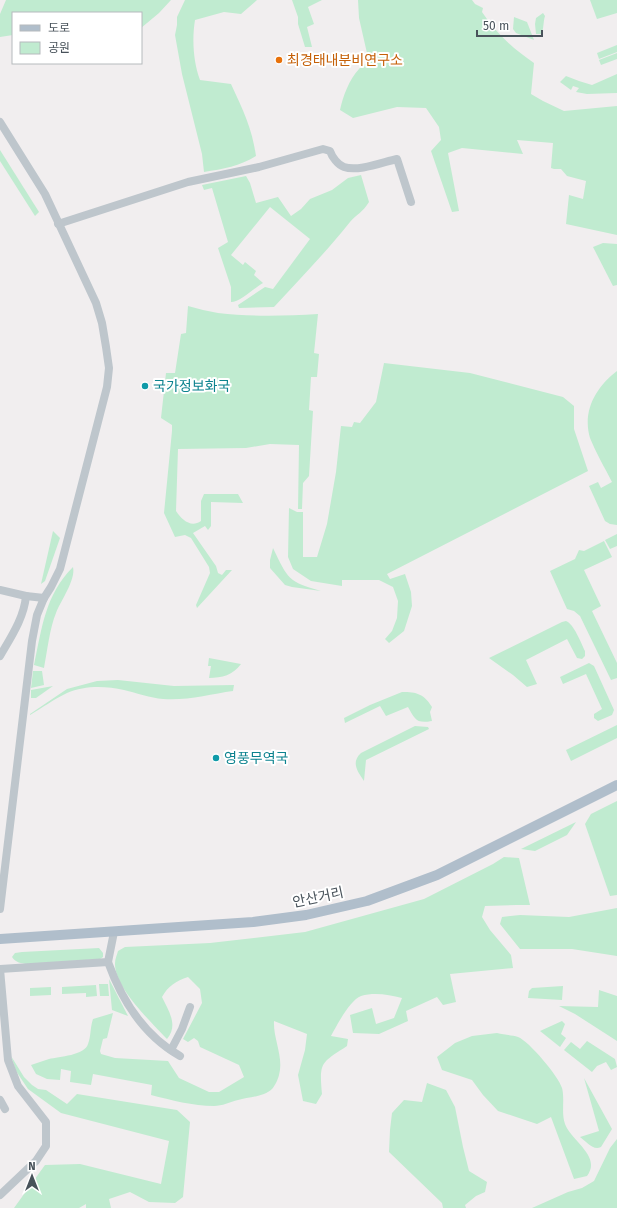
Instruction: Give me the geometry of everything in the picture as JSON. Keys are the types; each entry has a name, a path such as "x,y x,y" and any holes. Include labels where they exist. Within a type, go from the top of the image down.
{"main road":[{"name":"안산거리","path":"0,939 253,922 306,915 366,901 437,875 617,786"}],"street":[{"path":"0,122 45,194 96,303 102,323 109,368 107,387 60,569 44,598 37,615 28,667 0,909"},
{"path":"58,224 188,182 260,167 323,149 330,151 333,158 344,167 359,168 397,159 411,202"},
{"path":"0,590 26,596 44,598"},
{"path":"0,656 17,627 26,596"},
{"path":"114,932 108,962 122,996 147,1031 166,1048 180,1056"},
{"path":"0,1195 36,1161 46,1146 46,1122 18,1086 8,1060 0,969 108,962"},
{"path":"171,1050 182,1029 190,1006"},
{"path":"0,1100 5,1108"}],"green space":[{"path":"6,0 171,0 159,13 142,27 142,12 12,12 12,35 0,37 0,14"},
{"path":"185,0 257,0 241,14 224,12 195,20 194,50 200,80 231,84 249,128 256,156 238,165 204,172 202,154 182,74 175,35 177,17"},
{"path":"292,0 322,0 308,7 314,24 307,27 312,47 305,47 298,24 298,17"},
{"path":"358,0 472,0 475,4 483,8 482,12 505,40 534,63 531,94 564,111 617,106 617,235 566,224 569,195 583,199 586,181 567,176 561,169 551,168 553,143 517,140 523,154 462,148 448,153 459,211 452,212 431,151 441,140 439,127 426,108 397,107 353,118 340,110 352,78 362,66 369,62 359,18"},
{"path":"590,0 617,0 617,13 597,19"},
{"path":"543,13 545,16 542,32 541,34 536,34 536,18"},
{"path":"514,17 527,22 534,40 516,33 513,29"},
{"path":"617,45 617,52 599,59 597,53"},
{"path":"617,53 617,59 601,65 599,60"},
{"path":"617,74 617,93 587,94 576,92 579,88 573,86 571,90 560,82 566,76 592,85"},
{"path":"0,150 39,212 35,216 0,161"},
{"path":"361,175 369,202 313,265 274,307 239,308 238,305 265,287 273,289 310,239 270,207 231,255 243,265 245,262 256,271 254,275 263,283 243,297 231,302 231,287 218,248 228,242 212,188 204,190 202,185 246,176 250,183 256,203 278,197 291,216 301,209 310,199 332,190 348,178"},
{"path":"603,243 617,244 617,285 613,286 593,247"},
{"path":"188,306 218,313 255,316 318,314 314,353 319,354 317,377 311,377 309,410 313,411 309,476 303,483 302,509 298,509 299,445 270,444 246,448 178,449 176,511 184,520 194,524 201,521 201,501 204,494 238,494 243,503 211,502 211,526 208,530 205,526 193,533 216,566 218,573 222,575 226,570 232,570 197,608 196,605 210,573 209,567 191,538 185,535 175,537 164,513 172,425 161,418 166,373 175,373 181,334 186,333"},
{"path":"384,363 470,373 563,397 574,406 574,429 588,471 387,574 390,579 405,574 411,592 412,606 404,631 389,643 385,639 392,631 397,618 398,601 393,587 379,580 342,580 342,586 311,581 293,569 288,557 289,508 297,512 303,512 303,557 317,557 327,524 336,472 341,426 352,427 354,422 360,423 376,402"},
{"path":"617,371 617,525 610,524 605,521 589,486 598,482 601,488 612,482 590,438 588,418 589,409 597,392 609,377"},
{"path":"53,531 60,538 45,581 41,584"},
{"path":"617,534 617,546 610,549 605,540"},
{"path":"604,541 612,557 584,570 601,606 592,611 617,663 617,678 611,680 580,616 574,611 567,609 550,571 575,559 579,550 584,551"},
{"path":"273,548 282,567 290,578 302,585 321,591 285,585 270,568"},
{"path":"73,567 70,584 58,608 50,632 44,668 34,665 42,625 50,601 56,589"},
{"path":"566,621 572,626 577,634 585,651 585,656 582,659 577,658 567,639 526,660 537,684 527,687 489,658 562,622"},
{"path":"209,658 241,664 238,668 227,675 209,678 211,666 208,666"},
{"path":"589,663 594,666 614,710 612,715 598,721 594,718 594,714 602,709 586,674 563,684 560,677"},
{"path":"33,671 42,671 44,685 31,688"},
{"path":"118,680 174,686 234,685 233,691 189,698 172,699 153,698 124,690 103,687 88,687 67,693 30,715 67,689 97,681"},
{"path":"53,686 36,698 31,698 31,690"},
{"path":"402,692 416,693 426,699 432,707 430,712 432,721 422,722 417,720 412,715 408,707 386,716 380,706 345,723 344,718 370,705"},
{"path":"617,725 617,738 571,761 566,750"},
{"path":"415,726 428,727 429,729 366,760 364,781 356,767 356,760 358,756 361,753"},
{"path":"617,801 617,895 610,896 585,824 591,814"},
{"path":"576,822 567,835 535,851 521,849"},
{"path":"504,857 519,858 530,905 485,906 482,917 490,930 511,955 513,968 450,974 456,1002 443,1005 437,997 406,1011 408,1021 379,1034 353,1033 350,1015 372,1008 376,1024 394,1018 402,998 377,994 357,998 344,1013 331,1036 348,1039 347,1046 332,1056 324,1064 321,1075 322,1094 316,1104 303,1101 298,1075 305,1050 307,1034 274,1021 280,1068 279,1075 274,1086 265,1094 220,1105 198,1105 166,1099 151,1095 152,1085 93,1074 91,1085 70,1082 71,1071 61,1069 60,1080 47,1079 36,1074 31,1065 82,1051 88,1044 93,1019 113,1013 107,1038 103,1039 100,1051 101,1054 115,1058 168,1061 179,1078 209,1092 219,1092 244,1077 239,1065 200,1047 198,1041 194,1038 188,1042 183,1039 202,1003 200,989 188,977 173,984 164,993 162,997 172,1023 172,1028 167,1039 143,1014 120,983 116,972 115,963 118,951 125,947 210,943 305,932 424,899"},
{"path":"617,908 617,956 572,949 520,949 500,924 502,917 520,915 569,917"},
{"path":"99,948 103,953 103,957 100,959 27,964 17,962 12,957 15,953 22,952"},
{"path":"109,979 128,1016 112,1010"},
{"path":"99,984 108,984 109,996 100,996"},
{"path":"96,985 97,996 86,997 86,993 62,994 62,987"},
{"path":"563,986 562,1000 528,998 529,991 532,988"},
{"path":"51,987 51,995 30,996 30,988"},
{"path":"599,990 617,996 617,1041 575,1014 559,1006 598,1007"},
{"path":"562,1021 565,1024 561,1034 566,1038 560,1047 540,1031"},
{"path":"497,1033 516,1036 523,1040 543,1060 560,1083 562,1088 563,1115 565,1124 568,1130 584,1149 591,1162 591,1169 587,1176 574,1179 551,1117 537,1124 498,1111 483,1095 472,1080 442,1070 437,1057 455,1043 472,1036"},
{"path":"587,1041 615,1059 617,1067 611,1070 606,1062 597,1066 592,1072 564,1050 571,1042 580,1049"},
{"path":"11,1056 24,1077 32,1085 38,1089 46,1090 67,1104 77,1094 177,1110 190,1122 183,1197 175,1203 149,1202 130,1192 109,1199 111,1208 86,1208 86,1204 79,1208 14,1208 45,1165 80,1164 161,1184 169,1141 61,1113 28,1089 16,1071"},
{"path":"584,1078 612,1129 601,1147 598,1148 590,1145 580,1137 599,1131"},
{"path":"427,1083 446,1090 455,1107 469,1171 487,1182 485,1192 476,1196 465,1205 466,1208 443,1208 442,1203 389,1152 392,1113 404,1100 422,1102"},
{"path":"617,1139 617,1208 532,1208 568,1192 582,1188 594,1181 610,1148"}],"place":[{"name":"최경태내분비연구소","path":"279,60"},
{"name":"국가정보화국","path":"145,386"},
{"name":"영풍무역국","path":"216,758"}]}
